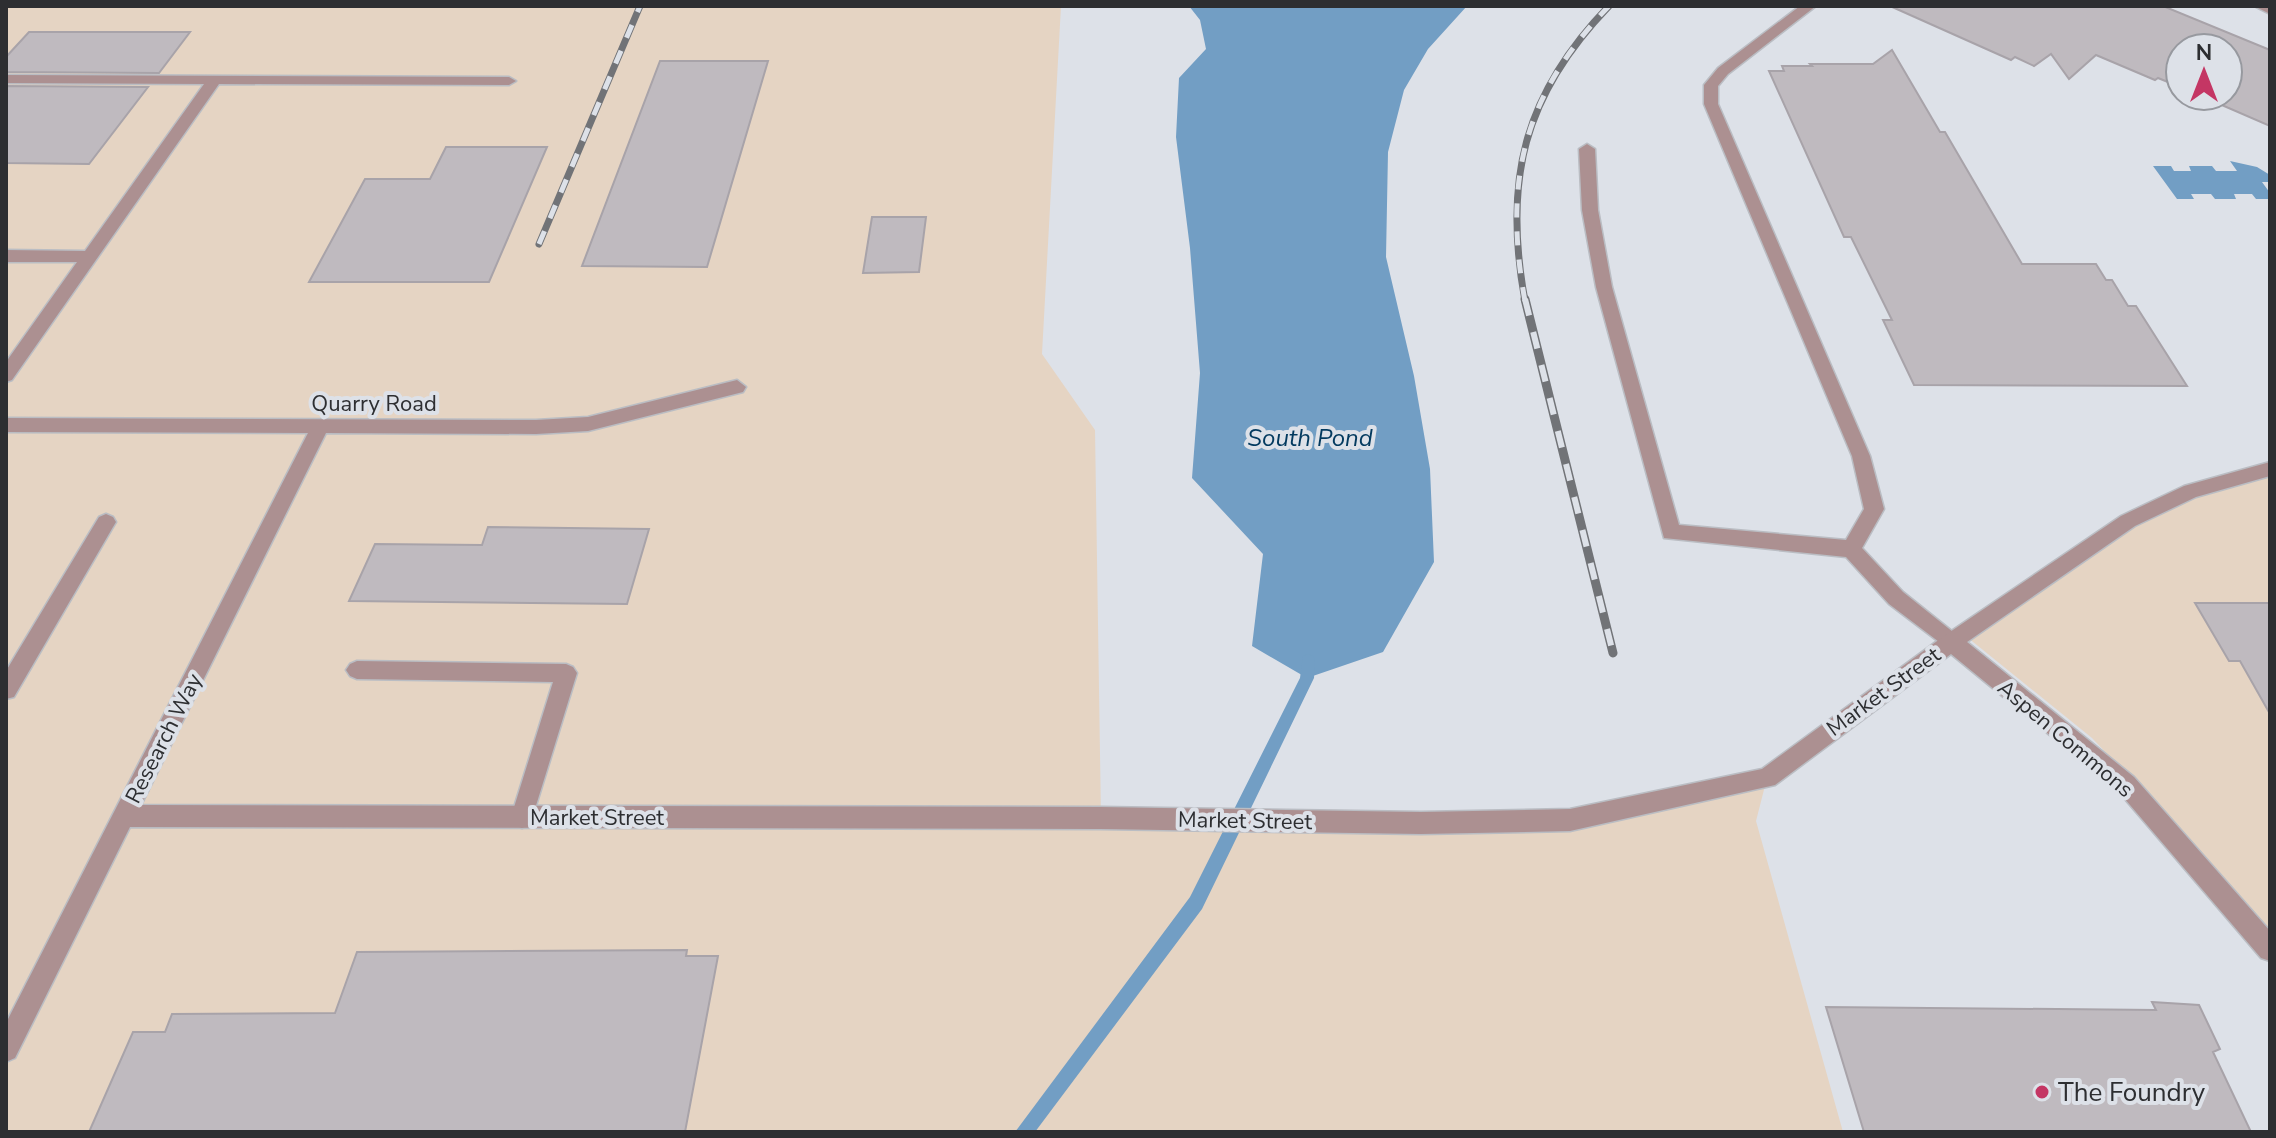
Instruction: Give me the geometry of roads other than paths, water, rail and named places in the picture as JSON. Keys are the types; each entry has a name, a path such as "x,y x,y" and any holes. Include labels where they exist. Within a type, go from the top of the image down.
{"street":[{"path":"1587,149 1590,210 1604,287 1671,532 1851,549 1874,509 1861,456 1711,104 1711,85 1723,71 1809,6"},
{"path":"2261,6 2270,10"},
{"path":"6,79 509,81"},
{"path":"6,375 215,79"},
{"path":"6,256 89,257"},
{"name":"Quarry Road","path":"6,425 320,427 588,424 737,387"},
{"name":"Research Way","path":"6,1049 320,427"},
{"name":"Market Street","path":"123,816 1101,818 1421,823 1570,820 1767,778 1951,642 2128,521 2191,491 2270,469"},
{"path":"6,690 106,522"},
{"name":"Aspen Commons","path":"1851,549 1896,598 2126,784 2270,949"},
{"path":"357,670 566,673 522,817"}],"water":[{"name":"South Pond","path":"1189,6 1467,6 1428,49 1404,90 1388,152 1386,257 1414,376 1430,469 1434,562 1383,652 1307,678 1252,646 1263,554 1192,478 1200,373 1190,248 1176,137 1179,78 1206,49 1200,20"},
{"path":"2230,161 2257,167 2270,175 2270,182 2262,182 2270,193 2270,199 2256,199 2252,194 2234,194 2236,199 2215,199 2211,194 2191,194 2194,199 2177,199 2153,166 2171,166 2174,171 2191,171 2189,166 2212,166 2216,171 2237,171"}],"waterway":[{"path":"1024,1132 1196,903 1307,678 1308,660"}],"railway":[{"path":"539,244 640,6"},
{"path":"1525,301 1517,217 1519,178 1526,142 1556,73 1609,6"},
{"path":"1525,299 1613,653"}],"place":[{"name":"The Foundry","path":"2042,1092"}]}
